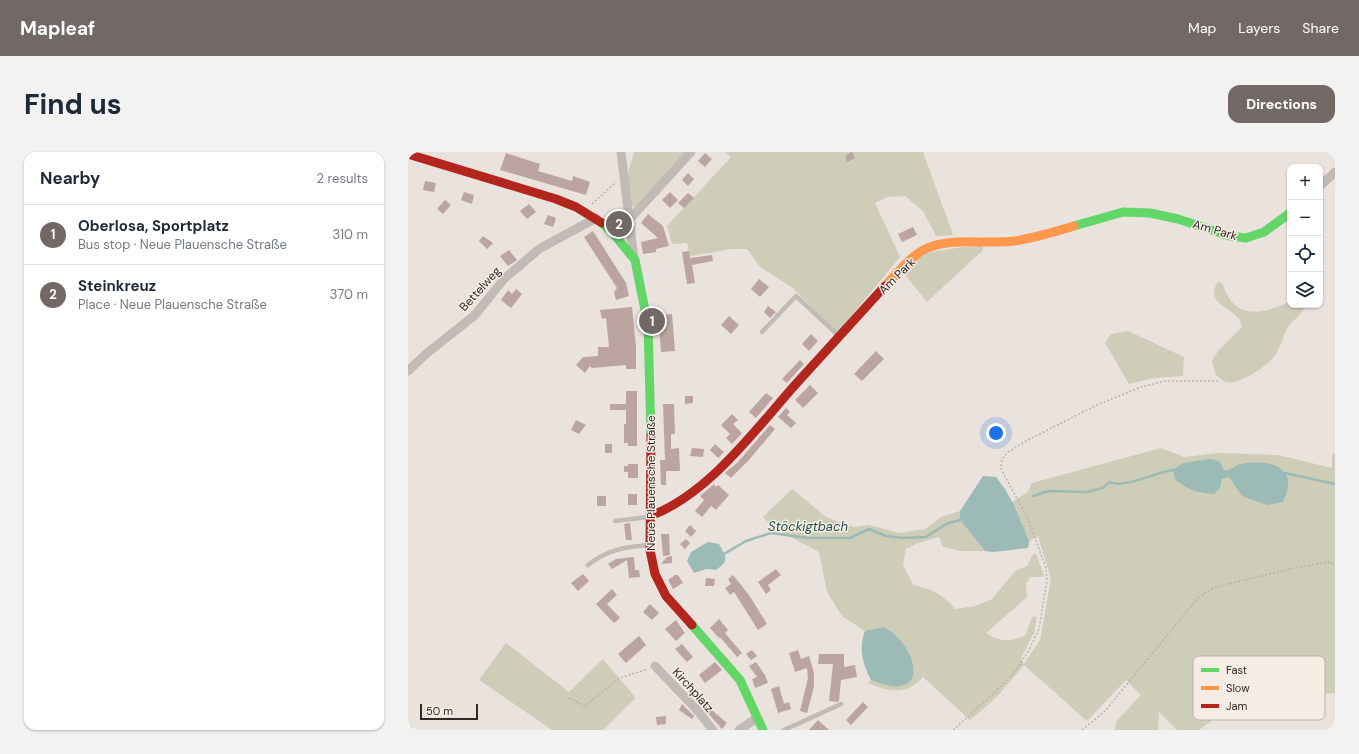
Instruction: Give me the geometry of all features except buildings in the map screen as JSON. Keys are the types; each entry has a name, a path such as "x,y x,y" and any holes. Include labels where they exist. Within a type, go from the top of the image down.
{"street":[{"path":"612,232 629,220 691,152"},
{"name":"Neue Plauensche Straße","path":"413,154 556,199 584,211 596,218 612,232 634,260 648,325 651,393 650,545 655,574 666,596 740,680 763,730"},
{"path":"624,154 624,175 634,260"},
{"path":"1323,183 1335,172"},
{"name":"Am Park","path":"650,516 659,515 673,506 719,470 905,264 924,250 947,243 1013,241 1036,237 1123,212 1150,213 1230,236 1246,238 1264,232 1287,215"},
{"name":"Bettelweg","path":"408,371 426,354 475,315 504,279 539,250 596,218"},
{"name":"Kirchplatz","path":"656,666 698,710 713,730"},
{"path":"739,730 758,718"}],"lane":[{"path":"762,332 796,296 839,337"},
{"path":"615,521 650,516"},
{"path":"588,565 601,555 614,549 650,545"},
{"path":"784,730 841,704"}],"path":[{"path":"584,211 624,175"},
{"path":"953,730 1014,673 1028,652 1039,629 1047,580 1046,568 1028,519 1001,469 1002,459 1008,452 1026,441 1100,404 1141,387 1165,381 1219,381"},
{"path":"1082,730 1104,712 1198,598 1210,589 1294,568 1328,562 1335,565"},
{"path":"570,698 585,706 618,678 656,666"}],"green space":[{"path":"634,152 686,152 636,207 631,206 627,177"},
{"path":"725,152 923,152 953,235 936,236 923,211 905,196 888,197 875,203 900,257 837,333 793,288 760,267 747,249 732,249 690,256 687,243 672,244 667,226 731,157"},
{"path":"983,244 983,250 927,302 902,271 924,253"},
{"path":"1218,281 1223,284 1227,296 1241,309 1260,311 1280,306 1287,302 1287,308 1304,308 1287,329 1274,357 1259,370 1238,381 1231,382 1222,380 1216,375 1212,361 1218,351 1242,327 1238,318 1216,299 1214,294"},
{"path":"1128,331 1184,357 1183,376 1154,378 1129,384 1105,343 1111,334"},
{"path":"1161,448 1184,457 1219,453 1278,455 1332,468 1332,455 1335,452 1335,693 1325,694 1325,656 1193,656 1193,720 1213,720 1199,730 1177,730 1159,712 1158,730 1115,730 1116,722 1141,695 1126,680 1087,721 1024,665 995,699 970,720 923,677 917,683 904,690 883,689 868,683 871,680 884,685 891,631 884,627 865,631 842,616 827,592 819,552 775,529 763,517 792,489 826,517 853,527 869,525 899,533 925,529 941,517 960,511 960,520 985,551 961,551 943,547 939,537 918,543 906,549 903,564 913,585 926,588 936,593 946,599 955,609 975,606 992,599 1015,571 1027,566 1033,554 1036,554 1044,575 1041,577 1030,577 1026,584 1027,597 986,633 996,638 1005,640 1019,638 1025,636 1033,616 1037,617 1034,633 1021,658 1024,664 1040,640 1051,579 1038,536 1029,541 1012,502 1028,492 1032,483"},
{"path":"506,643 569,692 603,659 636,698 603,730 552,730 479,680"}],"water":[{"path":"1210,459 1219,461 1224,470 1229,470 1239,465 1248,463 1271,464 1278,467 1287,476 1288,486 1283,502 1267,505 1242,496 1229,477 1222,479 1220,488 1214,494 1193,490 1184,486 1175,479 1173,470 1183,463"},
{"path":"983,476 996,477 1005,489 1014,505 1029,541 1028,548 993,552 985,551 960,520 960,511"},
{"path":"708,542 719,544 725,556 725,562 716,570 706,569 694,573 687,561 691,552"},
{"path":"884,627 896,635 905,646 911,658 914,670 912,679 904,685 891,686 871,680 866,668 862,656 862,644 865,631"}],"waterway":[{"name":"Stöckigtbach","path":"1033,496 1049,491 1087,492 1102,488 1110,482 1116,484 1132,482 1173,470"},
{"name":"Stöckigtbach","path":"1285,473 1335,484"},
{"name":"Stöckigtbach","path":"724,554 746,541 771,533 808,538 850,538 869,529 886,536 902,538 926,537 946,524 960,520"}],"traffic: fast":[{"path":"1074,226 1123,212 1150,213 1178,219 1230,236 1246,238 1264,232 1287,215"},
{"path":"602,223 612,232 635,260 648,325 651,435"},
{"path":"692,625 740,680 763,730"}],"traffic: slow":[{"path":"885,286 912,258 923,250 933,246 956,242 1014,241 1037,237 1074,226"}],"traffic: jam":[{"path":"408,154 556,199 576,207 602,223"},
{"path":"650,516 671,506 692,493 729,460 885,286"},
{"path":"651,435 650,550 655,574 666,596 692,625"}],"place":[{"name":"Steinkreuz","path":"619,224"},
{"name":"Oberlosa, Sportplatz","path":"652,321"}]}
